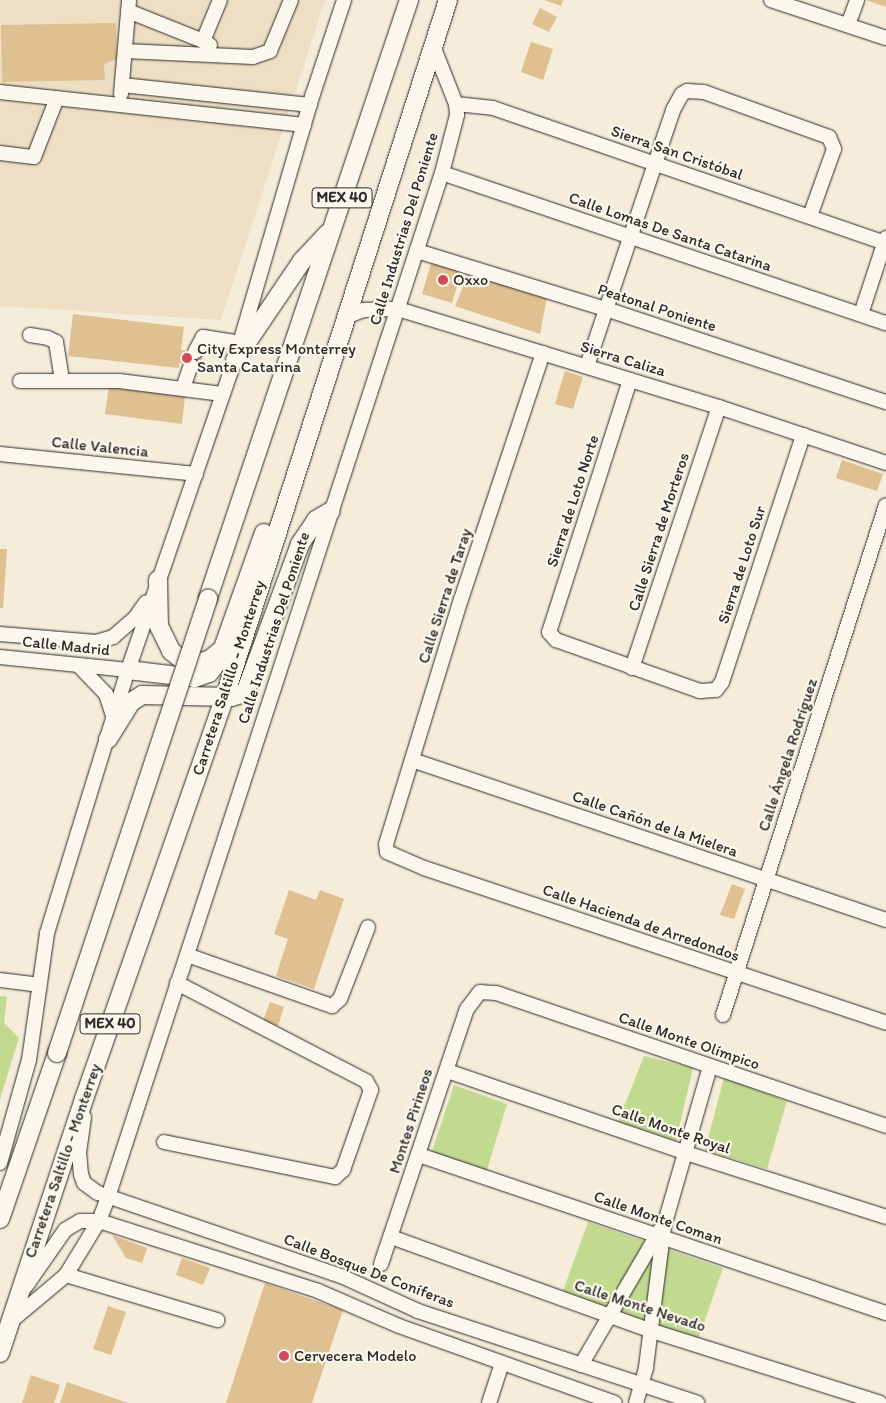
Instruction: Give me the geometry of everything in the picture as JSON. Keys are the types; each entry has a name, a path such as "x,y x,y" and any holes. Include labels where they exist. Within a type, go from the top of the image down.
{"main road":[{"name":"MEX 40","path":"0,1219 409,0"},
{"name":"Carretera Saltillo - Monterrey","path":"0,1353 84,1099 225,696 297,465 348,316 448,0"},
{"path":"235,360 302,261 332,228"},
{"path":"128,670 199,678 214,668 276,501 288,473 297,465"},
{"path":"108,740 131,702 142,695 240,696 250,686 300,544 316,520 331,511"},
{"path":"158,580 159,626 171,651 182,660 194,663 209,660 222,649"}],"street":[{"path":"203,41 220,0"},
{"path":"125,51 226,54 253,57 270,51 291,0"},
{"path":"0,1163 29,1060 46,933 108,740 128,670 235,360 310,105 344,0"},
{"path":"771,0 886,38"},
{"path":"848,25 857,0"},
{"path":"120,104 129,5 226,54"},
{"name":"Calle Industrias Del Poniente","path":"9,1323 66,1275 99,1221 108,1197 442,173 456,122 456,104 433,46"},
{"path":"122,85 310,105"},
{"path":"587,366 676,101 687,91 704,92 742,104 823,134 833,140 833,154 810,216"},
{"path":"0,92 304,125"},
{"path":"0,153 34,156 57,98"},
{"name":"Sierra San Cristóbal","path":"456,104 493,108 885,241"},
{"name":"Calle Lomas De Santa Catarina","path":"442,173 886,323"},
{"path":"861,314 885,241"},
{"name":"Peatonal Poniente","path":"417,252 606,309 886,402"},
{"name":"Sierra Caliza","path":"348,316 364,310 398,309 720,407 886,463"},
{"path":"30,336 48,338 56,342 62,380"},
{"path":"183,388 193,358 203,337 240,342"},
{"name":"Calle Sierra de Taray","path":"387,852 386,844 461,599 543,353"},
{"name":"Sierra de Loto Norte","path":"630,380 549,632 556,640 632,668"},
{"path":"20,381 119,381 222,394"},
{"name":"Calle Sierra de Morteros","path":"632,668 720,407"},
{"name":"Sierra de Loto Sur","path":"632,668 700,691 716,690 722,682 803,435"},
{"name":"Calle Valencia","path":"0,454 196,474"},
{"name":"Calle Ángela Rodríguez","path":"723,1015 886,505"},
{"name":"Calle Madrid","path":"0,634 90,642 107,639 135,618 158,580"},
{"name":"Calle Madrid","path":"0,657 128,670"},
{"path":"79,666 106,694 114,720"},
{"name":"Calle Cañón de la Mielera","path":"412,760 886,920"},
{"name":"Calle Hacienda de Arredondos","path":"387,852 424,868 886,1023"},
{"path":"187,955 332,1006 340,999 368,927"},
{"path":"0,980 38,985"},
{"path":"164,1142 335,1177 343,1170 371,1090 366,1081 177,983"},
{"name":"Calle Monte Olímpico","path":"480,992 496,993 886,1126"},
{"name":"Montes Pirineos","path":"381,1264 467,1009 480,992"},
{"path":"636,1403 642,1385 661,1233 710,1067"},
{"name":"Calle Monte Royal","path":"447,1071 686,1153 886,1217"},
{"name":"Calle Bosque De Coníferas","path":"84,1099 81,1174 84,1183 108,1197 340,1276 418,1311 697,1403"},
{"name":"Calle Monte Coman","path":"419,1155 661,1233 886,1313"},
{"path":"17,1299 65,1230 80,1221 99,1221 318,1291 399,1326 615,1403"},
{"path":"581,1365 661,1233"},
{"name":"Calle Monte Nevado","path":"391,1237 612,1315 649,1330 880,1403"},
{"path":"66,1275 217,1320"},
{"path":"488,1403 502,1362"}],"shaded area":[{"path":"0,0 325,0 221,320 1,306 0,311"}],"green space":[{"path":"0,996 7,997 4,1023 19,1038 0,1099"},
{"path":"644,1056 693,1068 676,1141 618,1122"},
{"path":"724,1078 787,1101 767,1169 705,1150"},
{"path":"454,1085 507,1104 486,1173 431,1154"},
{"path":"588,1222 723,1268 698,1340 563,1291"}],"building":[{"path":"544,0 563,0 561,6"},
{"path":"866,0 886,0 886,7"},
{"path":"540,8 557,17 549,32 532,24"},
{"path":"116,23 117,59 104,64 105,80 2,82 1,25"},
{"path":"531,42 553,49 543,80 521,72"},
{"name":"Oxxo","path":"433,257 463,266 452,303 422,294"},
{"path":"469,272 547,297 540,334 455,306"},
{"path":"73,314 184,327 181,350 203,352 202,366 179,363 179,368 68,356"},
{"path":"565,371 583,377 573,409 555,404"},
{"path":"109,387 185,396 182,424 105,414"},
{"path":"842,460 883,474 877,491 836,478"},
{"path":"0,549 7,549 3,608 0,608"},
{"path":"732,884 745,889 734,919 720,915"},
{"path":"289,890 316,900 320,890 344,899 314,989 276,976 288,939 274,934"},
{"path":"270,1002 284,1007 278,1026 263,1021"},
{"path":"112,1235 147,1248 142,1263 126,1258"},
{"path":"182,1258 210,1268 203,1285 176,1275"},
{"name":"Cervecera Modelo","path":"265,1283 343,1310 312,1403 226,1403"},
{"path":"108,1306 126,1312 111,1355 93,1349"},
{"path":"31,1375 60,1385 54,1403 22,1403"},
{"path":"67,1382 128,1403 60,1403"}],"place":[{"name":"Oxxo","path":"443,280"},
{"name":"City Express Monterrey Santa Catarina","path":"187,358"},
{"name":"Cervecera Modelo","path":"284,1356"}]}
